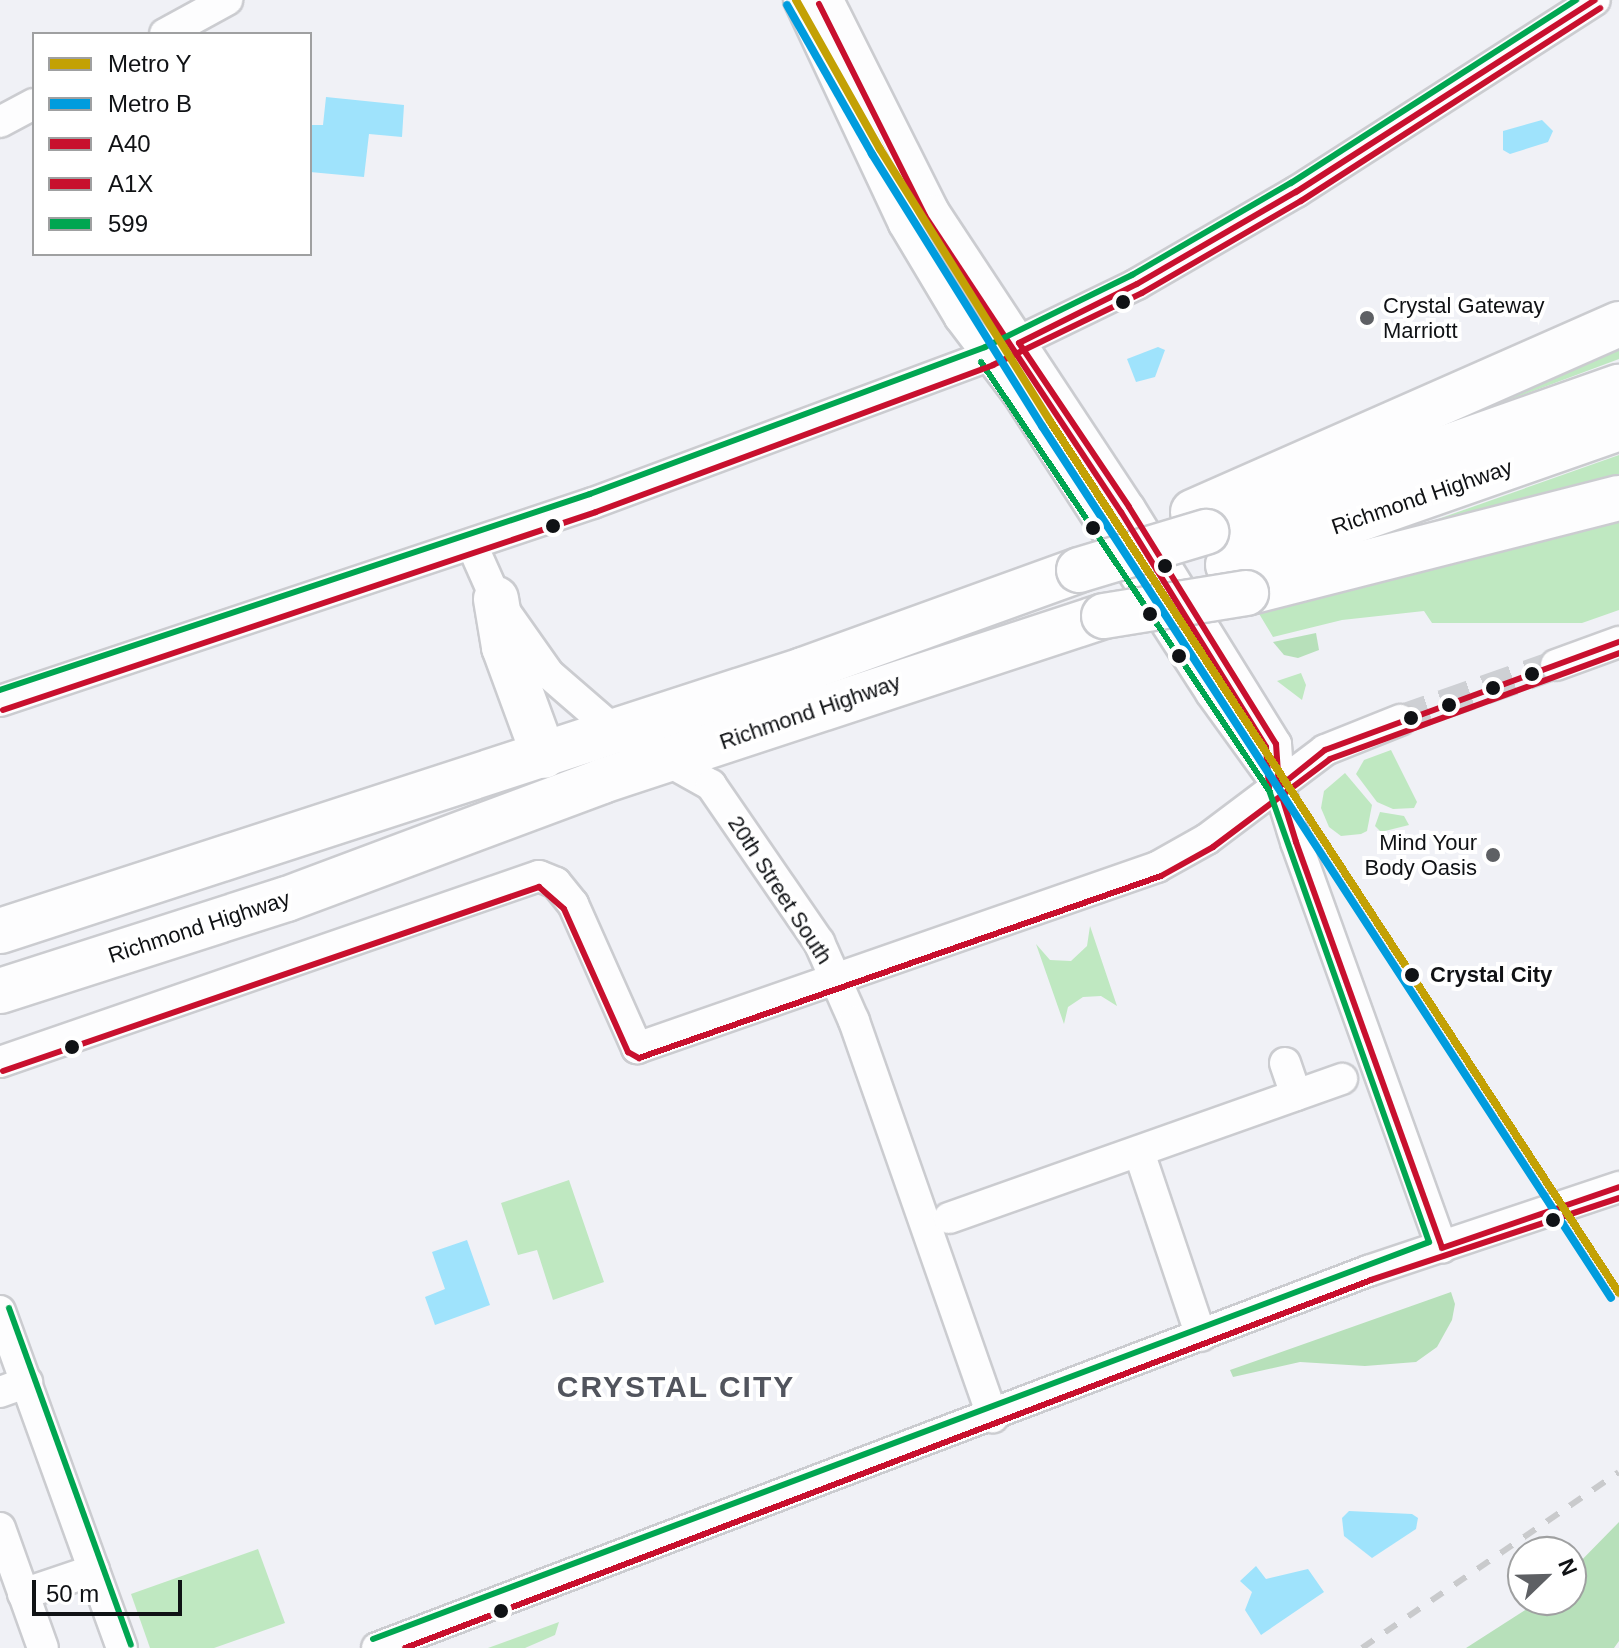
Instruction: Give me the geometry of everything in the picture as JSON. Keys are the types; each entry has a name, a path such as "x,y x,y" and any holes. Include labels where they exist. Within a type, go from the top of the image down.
{"highway":[{"path":"1218,550 1619,324"},
{"name":"Richmond Highway","path":"0,991 287,899 665,761 1104,616 1218,550 1619,387"},
{"name":"Richmond Highway","path":"0,931 616,732 1079,570 1218,550 1619,428"},
{"path":"1218,550 1619,498"},
{"path":"496,599 504,647 544,756"}],"street":[{"path":"169,32 227,0"},
{"path":"799,0 904,224 989,356 1279,787 1442,1248"},
{"path":"828,0 933,210 1129,507 1276,744 1279,787"},
{"path":"0,701 472,545 1019,343 1137,284 1289,196 1595,0"},
{"path":"1,119 32,105"},
{"name":"20th Street South","path":"472,545 496,599 565,692 616,732 711,785 812,932 837,978 993,1417"},
{"path":"1556,665 1619,642"},
{"path":"0,1062 527,877 549,879 573,904 637,1048 1157,867 1207,839 1325,750 1400,720"},
{"path":"1285,1063 1296,1095"},
{"path":"949,1218 1342,1079"},
{"path":"1139,1152 1201,1336"},
{"path":"377,1648 1201,1336 1619,1187"},
{"path":"0,1311 14,1387 94,1570 122,1648"},
{"path":"0,1528 43,1648"},
{"path":"23,1594 94,1570"}],"green space":[{"path":"1619,333 1619,359 1364,454"},
{"path":"1619,455 1619,488 1325,559"},
{"path":"1619,510 1619,610 1582,623 1432,623 1424,611 1342,620 1273,637 1252,602"},
{"path":"1316,633 1319,650 1298,658 1284,655 1273,642"},
{"path":"1301,673 1306,685 1302,700 1277,681"},
{"path":"1391,750 1417,802 1414,808 1393,809 1377,802 1356,774 1364,760"},
{"path":"1345,773 1372,805 1367,831 1341,836 1329,827 1321,808 1324,791"},
{"path":"1380,812 1404,816 1409,825 1381,832 1375,826"},
{"path":"1090,926 1117,1006 1101,996 1083,997 1068,1007 1064,1024 1036,944 1050,960 1071,961 1087,946"},
{"path":"569,1180 604,1282 553,1300 537,1250 518,1255 501,1203"},
{"path":"1451,1292 1455,1304 1452,1320 1437,1347 1416,1362 1365,1366 1300,1362 1233,1377 1230,1370"},
{"path":"1619,1522 1619,1641 1614,1648 1466,1648 1516,1616 1587,1616 1587,1555"},
{"path":"258,1549 285,1623 214,1648 150,1648 131,1594"},
{"path":"559,1622 555,1635 525,1648 488,1648"}],"water":[{"path":"326,97 404,105 402,137 369,134 364,177 312,172 312,125 323,125"},
{"path":"1542,120 1553,131 1548,142 1510,154 1503,150 1503,131"},
{"path":"1158,347 1165,350 1155,377 1136,382 1127,359"},
{"path":"467,1240 490,1305 435,1325 425,1297 445,1289 432,1252"},
{"path":"1349,1511 1412,1514 1418,1518 1416,1529 1372,1558 1344,1536 1342,1518"},
{"path":"1256,1566 1266,1579 1308,1569 1324,1592 1261,1635 1245,1610 1252,1592 1240,1581"}],"tunnel":[{"path":"1400,720 1556,665"}],"railway":[{"path":"1362,1648 1619,1472"}],"metro line":[{"name":"Y","path":"796,0 880,149 1050,421 1619,1293"},
{"name":"B","path":"787,5 872,154 1042,426 1611,1298"}],"transit line":[{"name":"599","path":"0,690 590,494 985,347 1132,275 1291,183 1576,0"},
{"name":"A40","path":"1019,343 1137,284 1296,192 1595,0"},
{"name":"A1X","path":"819,4 925,216 1121,512 1266,747 1269,788"},
{"path":"3,710 596,512 993,365 1142,293 1301,201 1600,8"},
{"name":"A40","path":"1019,343 1129,507 1276,744 1279,787 1296,842 1442,1248"},
{"name":"599","path":"373,1639 1429,1242 1270,792 981,362"},
{"name":"A40","path":"1279,787 1325,750 1619,642"},
{"name":"A1X","path":"3,1071 539,887 564,909 628,1052 639,1058 1161,876 1213,847 1330,759 1619,653"},
{"name":"A40","path":"1442,1248 1619,1187"},
{"name":"A1X","path":"405,1648 1371,1280 1619,1198"},
{"name":"599","path":"9,1308 131,1645"}],"place":[{"name":"Crystal Gateway Marriott","path":"1367,318"},
{"name":"Mind Your Body Oasis","path":"1493,855"},
{"name":"Crystal City","path":"1412,975"}],"district":[{"name":"CRYSTAL CITY","path":"676,1387"}]}
